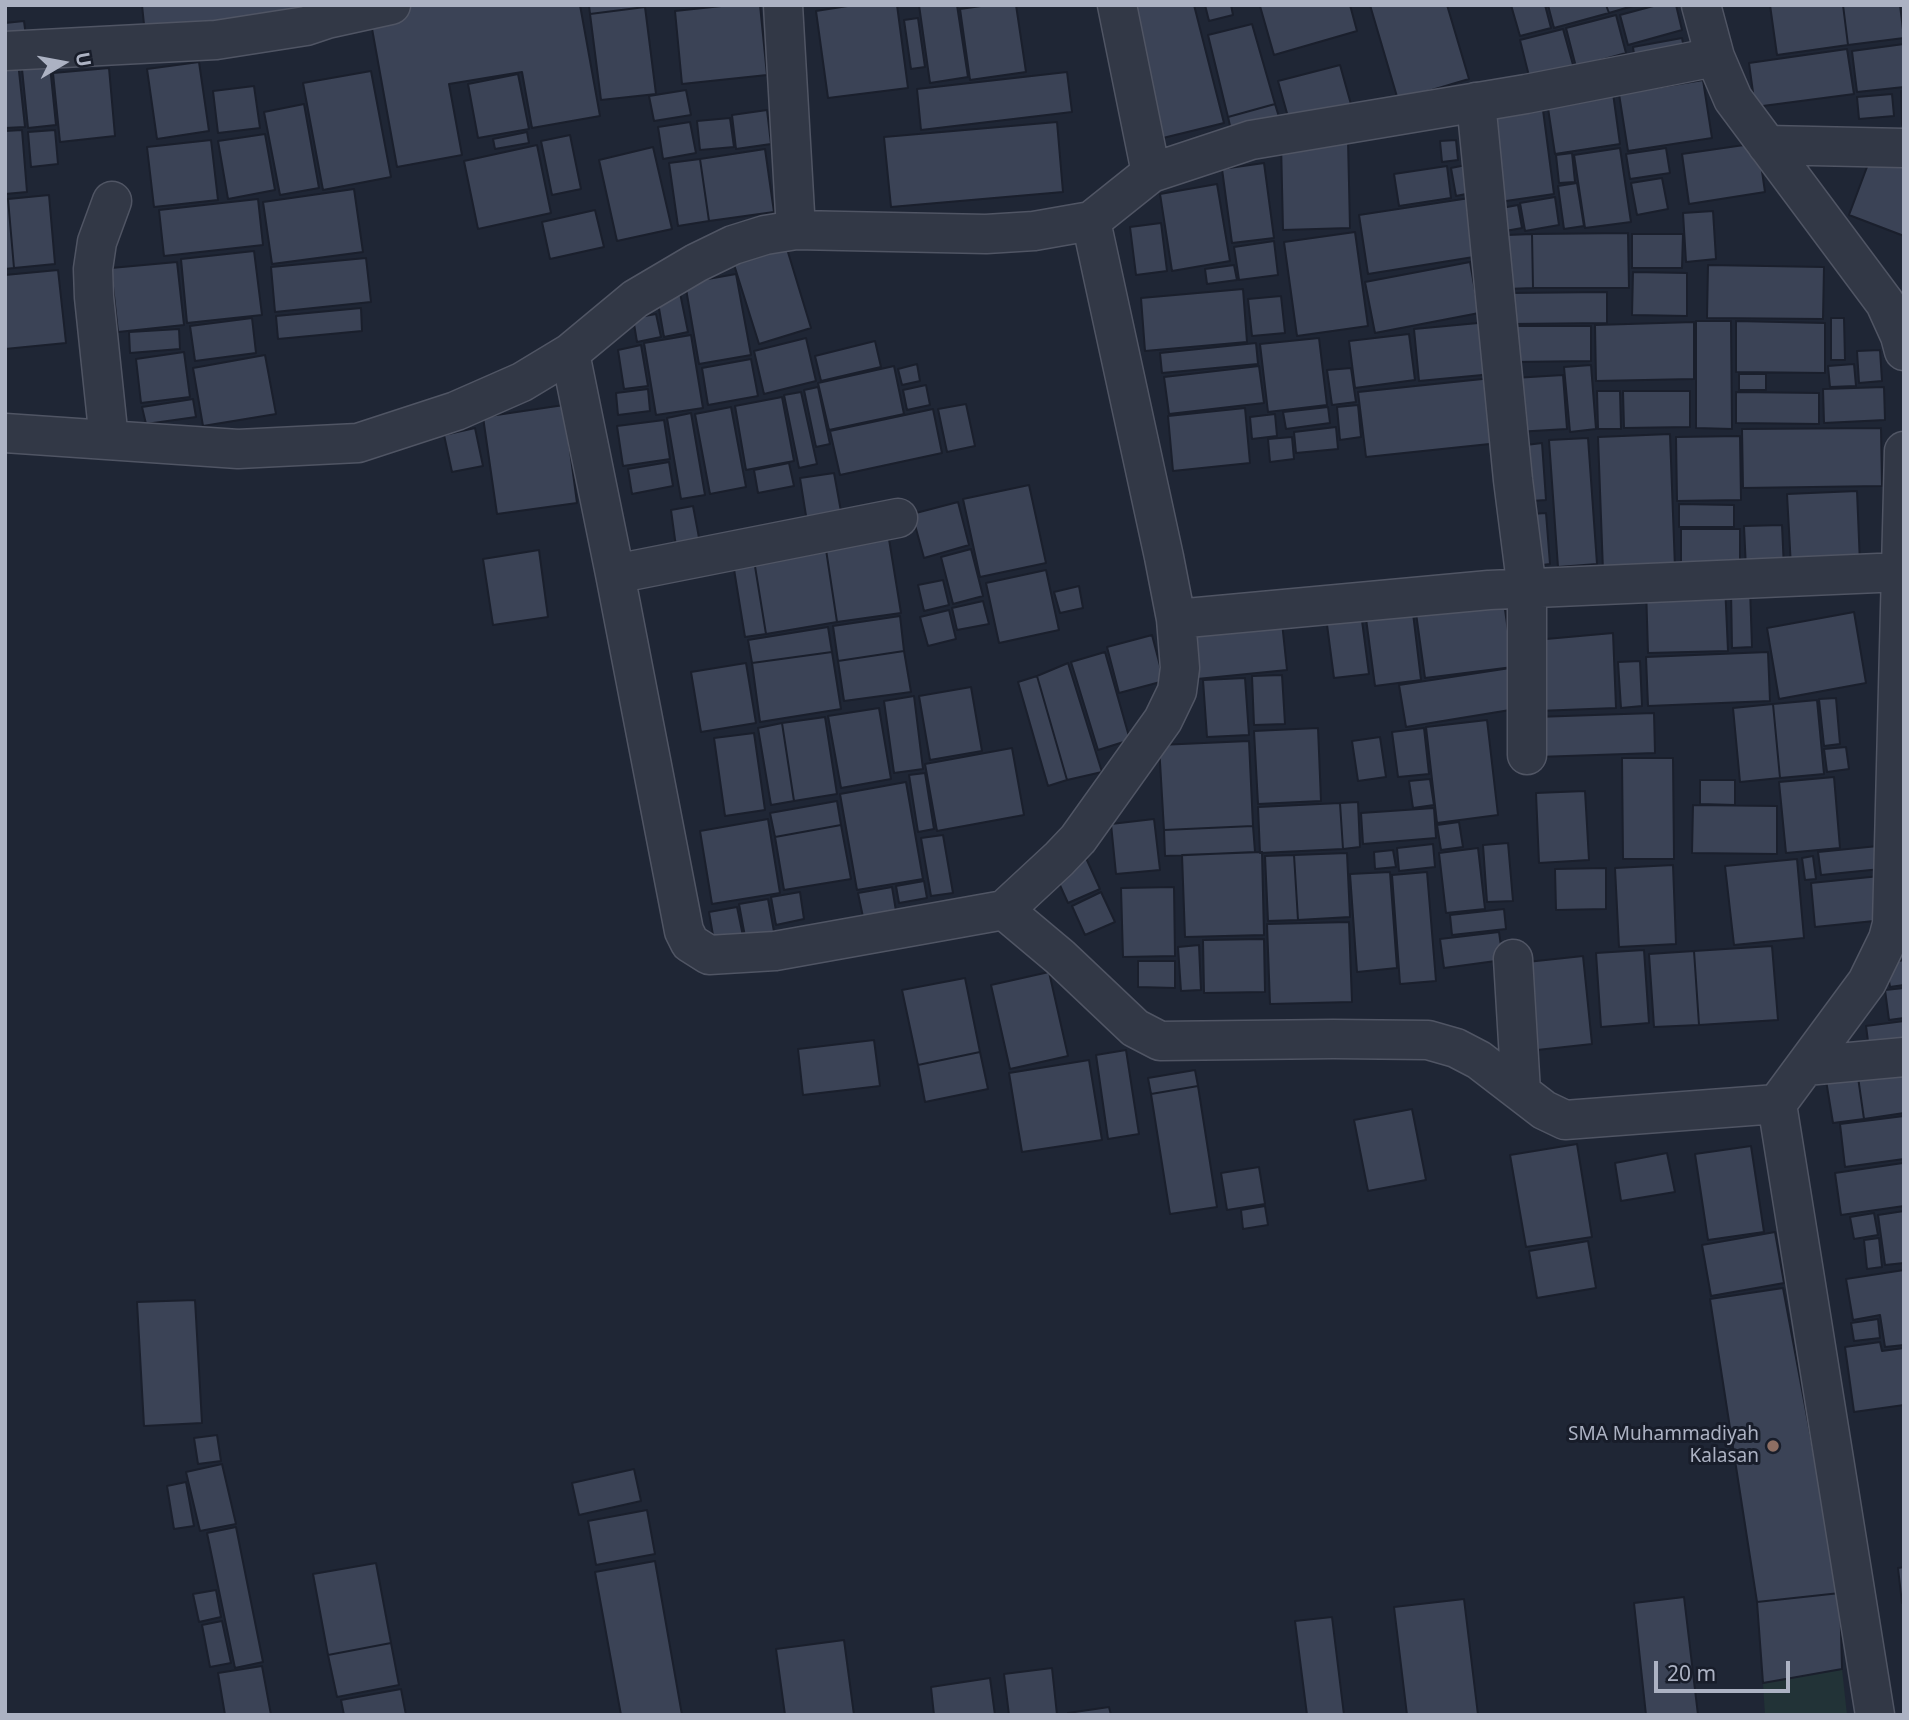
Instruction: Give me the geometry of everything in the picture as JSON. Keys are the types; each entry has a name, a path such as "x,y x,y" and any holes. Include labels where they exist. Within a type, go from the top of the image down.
{"street":[{"path":"5,51 216,40 306,26 391,5"},
{"path":"783,5 796,230"},
{"path":"1117,5 1151,173"},
{"path":"1701,5 1714,57 1733,99 1885,303 1904,351"},
{"path":"5,433 238,449 358,443 456,411 522,382 570,354 635,299 696,263 733,245 765,235 796,230 986,234 1034,231 1091,221 1151,173 1251,140 1526,94 1714,57"},
{"path":"1476,102 1513,480 1527,590 1527,755"},
{"path":"1767,145 1904,148"},
{"path":"109,440 93,269 97,242 112,201"},
{"path":"570,354 684,932 690,943 709,955 775,951 1004,910 1077,839 1163,720 1177,691 1180,668 1176,619 1164,557 1091,221"},
{"path":"1875,1715 1777,1104 1867,982 1888,939 1892,924 1904,451"},
{"path":"615,574 898,518"},
{"path":"1176,619 1489,590 1901,572"},
{"path":"1004,910 1060,957 1135,1028 1160,1041 1428,1040 1457,1048 1479,1060 1544,1110 1565,1120 1777,1104"},
{"path":"1513,959 1521,1092"},
{"path":"1806,1066 1904,1057"}],"shaded area":[{"path":"1842,1669 1847,1715 1765,1715 1763,1683"}],"building":[{"path":"142,5 312,5 313,17 145,34"},
{"path":"404,5 580,5 600,116 532,128 522,72 449,84 462,155 397,167 369,12"},
{"path":"589,5 645,5 645,7 590,14"},
{"path":"760,5 767,75 682,84 675,11"},
{"path":"854,5 897,5 908,88 828,98 816,11"},
{"path":"919,5 957,5 968,77 930,83"},
{"path":"1016,5 1026,72 970,80 960,9"},
{"path":"1194,5 1224,123 1163,138 1135,7"},
{"path":"1205,5 1231,5 1233,15 1209,21"},
{"path":"1350,5 1357,31 1274,55 1260,6"},
{"path":"1370,5 1447,5 1469,79 1398,100"},
{"path":"1511,5 1545,5 1551,28 1520,36"},
{"path":"1548,5 1606,5 1609,13 1554,28"},
{"path":"1606,5 1636,5 1609,13"},
{"path":"1657,5 1676,5 1682,30 1628,45 1620,15"},
{"path":"1770,5 1843,5 1848,45 1777,55"},
{"path":"1843,5 1900,5 1904,38 1848,45"},
{"path":"645,7 656,94 601,100 590,14"},
{"path":"1616,15 1626,53 1576,67 1566,28"},
{"path":"918,18 925,67 911,69 904,20"},
{"path":"24,21 27,44 5,46 5,23"},
{"path":"1252,24 1275,104 1228,117 1208,35"},
{"path":"1563,29 1575,72 1531,84 1520,40"},
{"path":"1682,38 1685,53 1635,62 1633,47"},
{"path":"1904,44 1904,87 1857,92 1852,51"},
{"path":"1847,49 1854,94 1755,107 1749,63"},
{"path":"49,56 56,125 28,128 21,59"},
{"path":"18,62 25,127 5,128 5,64"},
{"path":"199,62 209,131 157,139 147,69"},
{"path":"1340,65 1352,108 1290,124 1278,81"},
{"path":"109,68 115,136 60,142 53,73"},
{"path":"371,71 391,177 323,190 303,83"},
{"path":"1067,72 1072,112 921,130 917,89"},
{"path":"518,74 529,129 478,138 468,84"},
{"path":"1703,80 1712,138 1628,151 1619,94"},
{"path":"254,86 260,128 218,133 213,91"},
{"path":"1612,86 1620,144 1555,154 1546,95"},
{"path":"686,90 691,115 654,121 649,96"},
{"path":"1901,91 1904,91 1904,125 1902,125"},
{"path":"1892,94 1894,116 1859,119 1857,97"},
{"path":"304,104 319,188 280,195 264,112"},
{"path":"1275,104 1279,117 1231,130 1228,117"},
{"path":"767,110 771,144 736,149 732,115"},
{"path":"1543,110 1554,194 1499,202 1488,118"},
{"path":"730,118 734,147 700,150 697,121"},
{"path":"690,122 696,153 663,159 658,127"},
{"path":"1057,122 1063,192 891,207 884,137"},
{"path":"22,130 27,192 5,194 5,131"},
{"path":"55,130 58,164 31,167 28,132"},
{"path":"527,132 529,143 495,149 493,139"},
{"path":"265,134 275,190 228,199 218,141"},
{"path":"570,135 581,189 552,195 541,141"},
{"path":"211,140 218,200 154,207 147,147"},
{"path":"1348,140 1350,228 1283,230 1281,142"},
{"path":"1456,140 1458,160 1442,162 1440,141"},
{"path":"1758,143 1765,192 1689,204 1682,154"},
{"path":"537,145 551,213 478,229 464,161"},
{"path":"653,147 672,229 617,241 599,160"},
{"path":"1620,148 1631,222 1585,228 1574,155"},
{"path":"1666,148 1670,173 1630,179 1626,154"},
{"path":"765,149 774,212 709,221 700,159"},
{"path":"1873,151 1904,163 1904,236 1849,215"},
{"path":"1572,153 1575,182 1559,183 1556,155"},
{"path":"700,159 709,221 678,226 669,163"},
{"path":"1264,163 1274,238 1232,243 1222,169"},
{"path":"1471,164 1476,192 1456,196 1451,168"},
{"path":"1447,166 1451,198 1399,206 1394,174"},
{"path":"1662,178 1668,209 1637,215 1631,183"},
{"path":"1577,183 1584,226 1564,229 1558,186"},
{"path":"1217,184 1230,261 1172,271 1160,194"},
{"path":"354,189 363,252 272,264 263,202"},
{"path":"49,195 55,264 14,268 8,199"},
{"path":"1476,197 1486,255 1368,274 1359,215"},
{"path":"1555,197 1559,225 1525,231 1520,203"},
{"path":"5,199 8,199 14,268 5,269"},
{"path":"258,199 263,245 164,256 159,210"},
{"path":"1518,205 1522,228 1500,232 1496,209"},
{"path":"595,210 604,247 550,259 542,222"},
{"path":"1713,211 1716,259 1686,262 1683,213"},
{"path":"1161,223 1167,271 1136,275 1130,227"},
{"path":"1355,232 1368,326 1297,336 1284,242"},
{"path":"1628,233 1629,288 1533,288 1532,234"},
{"path":"1532,234 1533,288 1507,289 1507,235"},
{"path":"1632,234 1683,234 1682,268 1632,268"},
{"path":"784,239 811,328 759,344 731,255"},
{"path":"1274,241 1278,275 1239,280 1234,247"},
{"path":"254,251 262,315 187,323 181,259"},
{"path":"366,258 371,302 275,312 271,267"},
{"path":"177,262 184,325 118,332 111,268"},
{"path":"1470,262 1479,313 1375,333 1365,282"},
{"path":"1234,265 1237,280 1207,284 1205,269"},
{"path":"1708,265 1824,267 1823,319 1707,318"},
{"path":"58,270 66,343 5,349 5,275"},
{"path":"1633,272 1687,273 1687,316 1632,315"},
{"path":"736,274 751,355 699,364 685,283"},
{"path":"1243,289 1247,342 1145,351 1141,298"},
{"path":"1607,292 1607,323 1510,324 1510,293"},
{"path":"680,293 688,332 664,337 657,297"},
{"path":"1281,296 1285,333 1252,336 1248,299"},
{"path":"361,308 362,331 278,339 276,316"},
{"path":"656,314 661,337 637,342 633,318"},
{"path":"252,318 256,353 195,361 190,326"},
{"path":"1831,318 1844,318 1845,360 1831,360"},
{"path":"1696,321 1731,321 1732,429 1696,428"},
{"path":"1736,321 1825,323 1825,373 1736,372"},
{"path":"1489,322 1493,374 1419,381 1414,329"},
{"path":"1694,322 1694,379 1596,381 1595,325"},
{"path":"1511,326 1591,326 1591,361 1512,362"},
{"path":"179,329 180,349 130,353 129,332"},
{"path":"1409,334 1415,380 1355,388 1349,341"},
{"path":"691,335 703,408 656,415 644,343"},
{"path":"806,338 816,381 764,394 754,351"},
{"path":"1319,338 1327,405 1268,412 1260,344"},
{"path":"875,341 881,367 821,381 815,356"},
{"path":"1256,343 1258,364 1162,373 1160,353"},
{"path":"641,345 648,386 624,389 618,350"},
{"path":"1880,350 1882,381 1859,383 1857,351"},
{"path":"184,352 190,397 141,403 136,359"},
{"path":"265,355 276,414 203,426 193,368"},
{"path":"751,359 758,396 708,405 702,368"},
{"path":"917,364 920,381 902,385 898,369"},
{"path":"1854,364 1856,386 1830,387 1828,366"},
{"path":"1591,365 1596,429 1570,432 1564,367"},
{"path":"894,366 904,414 829,430 818,383"},
{"path":"1259,366 1264,403 1169,414 1164,377"},
{"path":"1351,368 1356,402 1332,405 1327,370"},
{"path":"1739,374 1766,374 1766,390 1739,390"},
{"path":"1563,375 1567,429 1516,432 1514,378"},
{"path":"1492,378 1499,443 1366,457 1358,392"},
{"path":"926,385 930,405 907,410 903,390"},
{"path":"818,387 830,444 816,447 804,390"},
{"path":"1884,387 1885,420 1824,423 1823,389"},
{"path":"648,389 650,411 618,415 616,393"},
{"path":"1597,391 1620,391 1621,429 1598,429"},
{"path":"1623,391 1690,391 1690,427 1624,428"},
{"path":"801,392 817,464 799,468 784,395"},
{"path":"1736,392 1819,393 1819,424 1736,423"},
{"path":"782,397 794,461 746,470 735,406"},
{"path":"193,399 196,417 146,424 142,407"},
{"path":"966,404 975,446 947,452 938,409"},
{"path":"564,405 577,503 497,514 483,417"},
{"path":"1358,405 1361,437 1340,440 1337,407"},
{"path":"731,407 746,487 710,494 695,414"},
{"path":"1328,407 1330,423 1286,429 1283,412"},
{"path":"1245,408 1250,463 1173,471 1168,416"},
{"path":"933,409 942,453 840,475 830,431"},
{"path":"691,413 705,495 681,499 667,418"},
{"path":"1275,414 1277,436 1252,439 1250,417"},
{"path":"664,420 670,459 623,466 617,426"},
{"path":"1336,427 1338,449 1296,453 1294,432"},
{"path":"475,428 483,466 452,472 444,435"},
{"path":"1881,428 1882,486 1743,488 1742,429"},
{"path":"1670,434 1675,568 1603,571 1598,437"},
{"path":"1740,436 1741,500 1677,501 1676,437"},
{"path":"1292,437 1294,459 1270,462 1268,439"},
{"path":"1588,438 1597,564 1558,567 1549,440"},
{"path":"1542,443 1546,500 1531,501 1526,445"},
{"path":"669,462 673,486 632,494 628,469"},
{"path":"789,463 794,486 758,493 754,470"},
{"path":"834,473 842,517 807,522 800,478"},
{"path":"1029,485 1046,563 980,577 963,499"},
{"path":"1857,491 1860,564 1791,567 1787,494"},
{"path":"958,502 969,545 924,558 912,514"},
{"path":"1679,504 1734,505 1734,527 1679,527"},
{"path":"693,506 700,543 676,547 671,510"},
{"path":"1546,513 1550,564 1535,566 1531,514"},
{"path":"1782,525 1784,569 1746,569 1744,526"},
{"path":"1681,529 1740,529 1740,569 1681,569"},
{"path":"888,533 901,613 837,622 825,543"},
{"path":"825,543 837,622 766,634 753,554"},
{"path":"971,549 983,596 953,604 941,557"},
{"path":"539,550 548,617 493,625 483,559"},
{"path":"753,554 766,634 745,637 732,557"},
{"path":"1046,570 1059,630 999,643 986,583"},
{"path":"943,580 949,605 924,611 918,585"},
{"path":"1725,584 1728,651 1648,653 1646,587"},
{"path":"1079,586 1083,608 1060,613 1054,592"},
{"path":"1750,588 1752,647 1732,648 1731,589"},
{"path":"1503,595 1513,667 1425,678 1415,606"},
{"path":"983,601 989,624 957,630 952,608"},
{"path":"1412,605 1421,680 1375,686 1365,611"},
{"path":"949,610 956,639 928,646 920,617"},
{"path":"1854,612 1866,683 1779,699 1767,628"},
{"path":"1281,613 1287,670 1197,679 1192,622"},
{"path":"1361,613 1369,674 1334,678 1326,617"},
{"path":"900,616 904,651 838,661 833,626"},
{"path":"828,627 832,652 752,663 748,640"},
{"path":"1613,633 1616,708 1537,711 1535,640"},
{"path":"1152,635 1164,681 1119,693 1107,647"},
{"path":"904,651 911,692 844,701 838,661"},
{"path":"832,652 841,709 760,722 752,663"},
{"path":"1105,652 1130,740 1098,750 1071,662"},
{"path":"1768,652 1770,701 1648,706 1646,657"},
{"path":"1640,661 1642,706 1621,708 1618,662"},
{"path":"746,663 756,723 701,732 691,672"},
{"path":"1068,663 1102,772 1067,780 1037,676"},
{"path":"1510,668 1516,709 1406,727 1399,685"},
{"path":"1282,675 1285,724 1254,725 1252,676"},
{"path":"1037,676 1067,780 1048,786 1018,682"},
{"path":"1245,678 1249,735 1207,737 1203,680"},
{"path":"971,687 982,751 930,760 919,696"},
{"path":"914,696 923,769 894,773 884,701"},
{"path":"1836,698 1840,744 1824,746 1819,699"},
{"path":"1817,700 1824,774 1780,778 1773,704"},
{"path":"1773,704 1780,778 1740,782 1733,708"},
{"path":"879,708 891,779 841,788 828,716"},
{"path":"1654,713 1655,753 1537,757 1535,717"},
{"path":"825,717 837,794 794,801 782,723"},
{"path":"1487,720 1498,815 1437,823 1426,727"},
{"path":"782,723 794,801 771,805 758,728"},
{"path":"1318,728 1321,801 1258,804 1254,731"},
{"path":"1424,728 1429,774 1398,777 1392,732"},
{"path":"754,733 765,810 725,816 714,738"},
{"path":"1380,737 1386,777 1358,781 1352,741"},
{"path":"1249,741 1253,826 1164,830 1159,745"},
{"path":"1846,747 1849,769 1827,772 1824,749"},
{"path":"1012,748 1024,815 937,831 925,764"},
{"path":"1622,758 1673,758 1674,859 1623,859"},
{"path":"925,773 934,829 918,832 909,775"},
{"path":"1834,777 1840,848 1786,853 1779,782"},
{"path":"1430,779 1434,805 1413,808 1409,781"},
{"path":"1700,780 1735,780 1735,805 1700,804"},
{"path":"906,782 923,879 857,890 840,794"},
{"path":"1585,791 1589,860 1539,863 1536,793"},
{"path":"837,801 841,825 775,837 770,813"},
{"path":"1358,802 1360,847 1343,849 1340,803"},
{"path":"1340,803 1343,849 1260,853 1258,807"},
{"path":"1693,805 1777,806 1777,854 1692,853"},
{"path":"1434,808 1436,838 1363,844 1361,813"},
{"path":"768,819 780,893 712,904 700,831"},
{"path":"1154,819 1160,870 1116,874 1111,824"},
{"path":"1459,822 1463,847 1441,850 1437,825"},
{"path":"841,825 851,879 784,890 775,837"},
{"path":"1253,826 1255,852 1165,856 1164,830"},
{"path":"943,835 953,893 931,896 921,838"},
{"path":"1508,843 1513,901 1487,902 1483,845"},
{"path":"1433,844 1435,867 1399,871 1397,848"},
{"path":"1878,846 1881,869 1821,875 1818,852"},
{"path":"1478,848 1485,909 1446,913 1439,853"},
{"path":"1393,850 1396,867 1375,869 1374,852"},
{"path":"1262,852 1264,935 1185,937 1182,855"},
{"path":"1347,853 1350,917 1298,920 1294,855"},
{"path":"1294,855 1298,920 1268,921 1265,856"},
{"path":"1813,856 1816,879 1805,880 1802,858"},
{"path":"1086,858 1100,889 1068,903 1054,872"},
{"path":"1797,859 1804,938 1734,945 1725,866"},
{"path":"1673,865 1676,944 1619,947 1615,868"},
{"path":"1606,868 1606,909 1556,910 1555,869"},
{"path":"1390,872 1397,968 1357,972 1350,874"},
{"path":"1427,872 1436,981 1400,984 1392,875"},
{"path":"1880,876 1884,920 1815,927 1811,883"},
{"path":"924,881 927,898 899,903 896,886"},
{"path":"892,887 896,911 863,917 858,893"},
{"path":"1174,887 1175,956 1123,957 1121,888"},
{"path":"800,892 804,919 776,925 771,897"},
{"path":"1101,892 1115,922 1085,935 1072,906"},
{"path":"768,899 775,937 746,942 739,904"},
{"path":"737,907 743,936 714,941 709,912"},
{"path":"1504,909 1506,929 1452,935 1450,915"},
{"path":"1349,922 1352,1002 1270,1004 1267,924"},
{"path":"1499,932 1503,960 1444,968 1440,939"},
{"path":"1264,939 1265,992 1204,993 1203,940"},
{"path":"1199,945 1201,990 1181,991 1178,947"},
{"path":"1772,946 1778,1020 1699,1025 1694,951"},
{"path":"1644,950 1649,1023 1601,1027 1596,953"},
{"path":"1694,951 1699,1025 1654,1027 1649,954"},
{"path":"1583,956 1592,1044 1537,1050 1527,962"},
{"path":"1904,960 1904,985 1890,987 1886,963"},
{"path":"1138,961 1175,961 1175,988 1138,987"},
{"path":"1049,972 1068,1056 1010,1069 991,985"},
{"path":"965,978 980,1052 918,1065 902,990"},
{"path":"1904,988 1904,1018 1889,1020 1885,990"},
{"path":"1904,1021 1904,1053 1870,1057 1866,1026"},
{"path":"874,1040 880,1086 803,1095 798,1049"},
{"path":"1126,1050 1139,1134 1108,1139 1096,1055"},
{"path":"980,1052 988,1089 925,1102 918,1065"},
{"path":"1089,1060 1102,1140 1022,1152 1009,1073"},
{"path":"1904,1063 1904,1113 1864,1119 1857,1070"},
{"path":"1195,1070 1198,1086 1151,1094 1148,1078"},
{"path":"1857,1070 1864,1119 1833,1123 1825,1074"},
{"path":"1198,1086 1217,1207 1170,1214 1151,1094"},
{"path":"1412,1109 1426,1180 1368,1191 1354,1120"},
{"path":"1904,1116 1904,1159 1845,1167 1840,1124"},
{"path":"1577,1144 1592,1237 1526,1247 1510,1155"},
{"path":"1751,1146 1764,1232 1708,1240 1695,1154"},
{"path":"1667,1153 1675,1192 1621,1201 1615,1163"},
{"path":"1903,1163 1904,1206 1841,1215 1835,1173"},
{"path":"1259,1167 1265,1204 1227,1210 1221,1173"},
{"path":"1265,1206 1268,1225 1243,1229 1241,1210"},
{"path":"1904,1211 1904,1263 1885,1265 1878,1215"},
{"path":"1874,1213 1878,1235 1854,1239 1850,1217"},
{"path":"1775,1232 1784,1283 1711,1296 1702,1245"},
{"path":"1879,1238 1882,1267 1867,1269 1864,1240"},
{"path":"1588,1241 1596,1288 1537,1298 1529,1251"},
{"path":"1904,1270 1904,1345 1885,1347 1880,1315 1853,1320 1846,1279"},
{"name":"SMA Muhammadiyah Kalasan","path":"1783,1288 1840,1593 1757,1602 1710,1299"},
{"path":"195,1300 202,1423 144,1426 137,1302"},
{"path":"1878,1319 1880,1338 1854,1341 1851,1323"},
{"path":"1880,1342 1882,1351 1904,1348 1904,1405 1854,1412 1845,1347"},
{"path":"217,1435 221,1461 198,1464 194,1438"},
{"path":"222,1464 236,1524 200,1531 186,1472"},
{"path":"634,1469 641,1501 579,1515 572,1483"},
{"path":"186,1482 194,1526 174,1529 167,1486"},
{"path":"647,1510 655,1554 596,1565 588,1521"},
{"path":"236,1527 263,1662 235,1668 207,1533"},
{"path":"655,1561 682,1715 621,1715 595,1572"},
{"path":"376,1563 391,1643 328,1655 313,1574"},
{"path":"1904,1567 1904,1603 1902,1603 1898,1568"},
{"path":"216,1590 221,1617 199,1622 193,1594"},
{"path":"1840,1593 1842,1669 1763,1683 1757,1602"},
{"path":"1684,1597 1698,1715 1646,1715 1634,1603"},
{"path":"1464,1599 1478,1715 1407,1715 1394,1607"},
{"path":"1332,1617 1344,1715 1307,1715 1295,1621"},
{"path":"222,1621 231,1663 210,1667 202,1625"},
{"path":"844,1640 854,1715 785,1715 776,1649"},
{"path":"391,1643 399,1685 337,1697 328,1655"},
{"path":"262,1666 271,1715 225,1715 218,1673"},
{"path":"1052,1668 1057,1715 1009,1715 1004,1674"},
{"path":"990,1678 995,1715 934,1715 931,1687"},
{"path":"401,1689 406,1715 344,1715 341,1700"},
{"path":"1109,1707 1111,1715 1068,1715 1068,1713"}],"place":[{"name":"SMA Muhammadiyah Kalasan","path":"1773,1446"}]}
